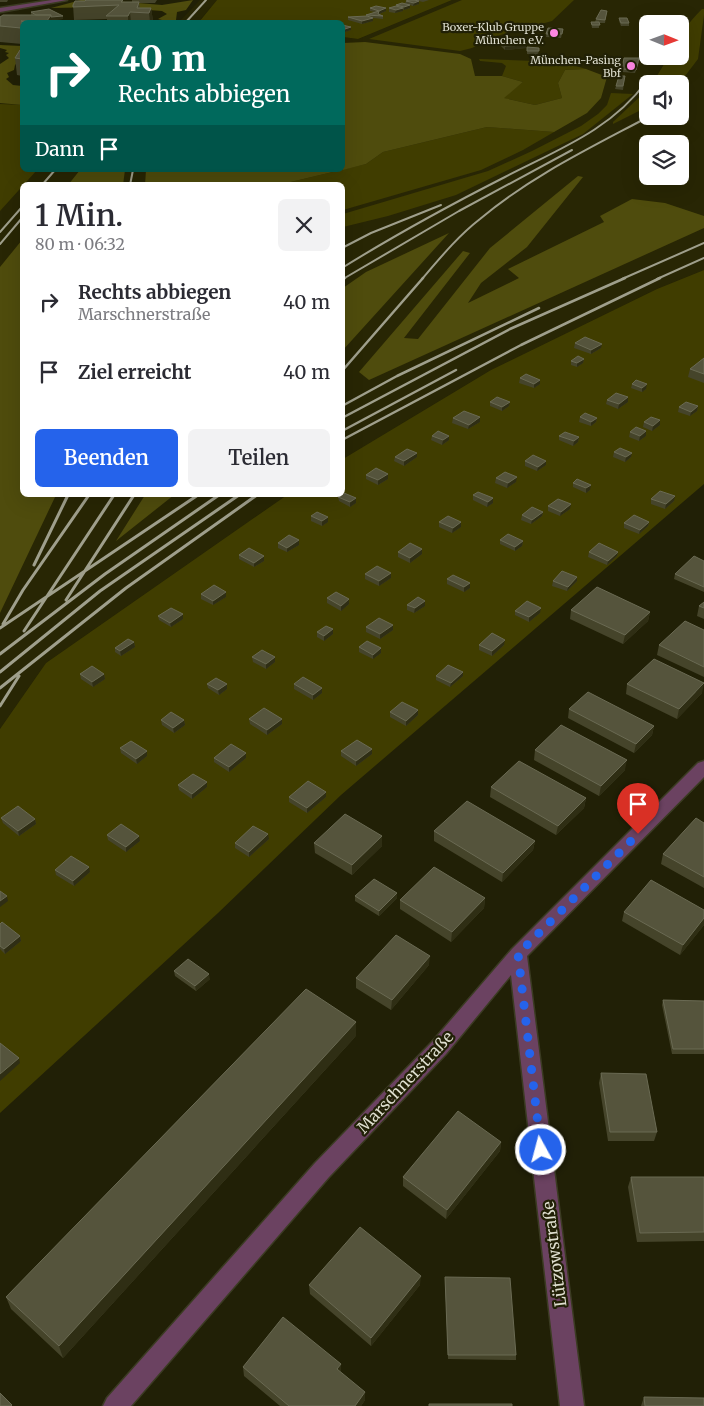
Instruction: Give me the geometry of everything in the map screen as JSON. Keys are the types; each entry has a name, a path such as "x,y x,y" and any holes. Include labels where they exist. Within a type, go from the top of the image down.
{"street":[{"path":"0,10 64,0"},
{"name":"Marschnerstraße","path":"115,1406 322,1170 439,1048 518,954 704,767"},
{"name":"Lützowstraße","path":"518,954 572,1406"}],"shaded area":[{"path":"81,0 117,0 114,1 162,5 193,0 186,10 177,12 176,20 158,19 167,14 162,11 108,7 51,8"},
{"path":"200,0 217,0 201,19 222,20 181,20"},
{"path":"217,0 452,0 358,39 345,37 345,20 201,20"},
{"path":"452,0 704,0 704,270 657,289 491,370 345,458 345,182 20,182 20,497 284,497 46,663 0,729 0,93 20,94 20,172 345,172 345,37 358,39"},
{"path":"462,0 574,0 552,21 493,37 472,48 460,51 369,39"},
{"path":"704,9 698,59 686,75 657,75 664,65 689,65 689,24"},
{"path":"365,42 460,54 471,59 475,76 502,76 523,82 504,98 535,105 562,98 558,83 565,70 586,69 607,77 601,98 587,113 554,132 487,127 383,152 366,164 345,169 345,43"},
{"path":"0,45 20,46 20,59 15,65 14,70 7,73 9,77 6,79 13,85 20,86 20,105 0,103 0,64 9,58 6,55 9,53 5,52 7,50 0,48"},
{"path":"479,59 562,62 586,69 565,70 558,83 562,98 535,105 503,98 523,82 502,76 506,66 502,63 480,61"},
{"path":"611,93 633,94 583,134 456,195 388,216 345,227 345,213 488,171 581,126 607,105"},
{"path":"639,98 639,111 613,124"},
{"path":"0,104 20,105 20,172 35,172 26,182 20,182 20,189 0,211"},
{"path":"487,127 554,132 523,150 481,170 345,209 345,182 291,182 332,172 345,172 345,169 366,164 383,152"},
{"path":"78,172 125,172 123,182 70,182"},
{"path":"146,172 333,172 291,182 145,182"},
{"path":"578,176 583,177 527,247 481,283 468,303 519,278 508,269 604,222 600,216 632,199 665,203 704,216 704,228 369,380 359,372 463,251 470,253 404,338 418,339 490,248"},
{"path":"449,233 345,348 345,287 366,272"},
{"path":"20,242 20,497 55,497 0,613 0,267"},
{"path":"704,270 704,484 341,795 218,913 0,1113 0,729 46,663 284,497 345,497 345,458 491,370 657,289"},
{"path":"144,497 171,497 116,541"}],"building":[{"path":"123,0 121,2 139,2 137,8 151,8 149,13 130,12 128,16 106,16 119,5 73,7 75,1"},
{"path":"406,1 419,1 414,3"},
{"path":"402,3 410,5 404,7 396,5"},
{"path":"376,6 386,8 379,11 370,8"},
{"path":"396,6 403,8 396,10 389,8"},
{"path":"49,9 63,16 51,17 51,15 36,15 31,12"},
{"path":"601,10 607,11 605,20 596,19"},
{"path":"379,11 378,14 383,16 366,15"},
{"path":"3,15 51,15 48,20 20,20 20,28 0,26 0,17"},
{"path":"367,16 373,18 362,21 348,17"},
{"path":"619,18 627,18 629,23 621,23"},
{"path":"591,22 599,22 600,25 592,25"},
{"path":"548,28 563,29 562,34 546,34"},
{"path":"513,40 526,45 505,46 499,41"},
{"path":"527,47 539,48 539,51 527,51"},
{"path":"20,50 20,59 15,58"},
{"name":"München-Pasing Bbf","path":"624,58 639,58 636,70 622,69"},
{"path":"619,76 625,76 623,86 616,86"},
{"path":"585,337 602,344 591,350 575,343"},
{"path":"578,356 584,359 577,363 571,361"},
{"path":"704,358 704,374 690,369"},
{"path":"526,374 540,380 534,384 520,378"},
{"path":"636,380 647,384 642,388 632,384"},
{"path":"616,393 628,397 619,404 607,400"},
{"path":"497,397 510,402 502,407 490,402"},
{"path":"686,402 698,406 691,412 679,407"},
{"path":"464,411 480,417 469,425 453,418"},
{"path":"585,413 597,418 591,422 580,417"},
{"path":"651,417 660,420 653,426 644,422"},
{"path":"636,427 646,431 640,436 630,432"},
{"path":"438,431 449,436 443,440 432,436"},
{"path":"565,432 579,437 574,441 559,436"},
{"path":"620,448 632,453 626,457 614,452"},
{"path":"407,449 417,453 404,461 395,457"},
{"path":"533,455 546,461 538,467 525,461"},
{"path":"376,468 388,474 378,480 366,475"},
{"path":"505,472 517,477 508,483 496,478"},
{"path":"577,479 591,485 586,488 573,483"},
{"path":"660,491 675,496 666,504 651,499"},
{"path":"478,492 493,498 488,502 473,495"},
{"path":"345,493 356,498 350,502 338,497 345,497"},
{"path":"558,499 571,504 561,512 548,506"},
{"path":"532,507 543,512 532,520 522,515"},
{"path":"317,512 328,517 322,521 311,516"},
{"path":"634,515 649,522 640,530 624,523"},
{"path":"448,516 461,522 453,528 439,522"},
{"path":"508,534 523,541 515,547 500,540"},
{"path":"289,535 299,540 287,548 278,543"},
{"path":"410,543 422,549 410,558 398,552"},
{"path":"599,543 618,552 608,561 589,552"},
{"path":"249,548 264,556 254,563 239,555"},
{"path":"694,556 704,561 704,587 675,574"},
{"path":"377,566 391,573 379,581 365,574"},
{"path":"562,571 577,577 568,587 553,581"},
{"path":"453,575 470,583 464,587 447,579"},
{"path":"214,585 226,592 213,601 201,594"},
{"path":"597,587 650,612 625,635 571,610"},
{"path":"336,592 349,599 341,606 327,598"},
{"path":"418,597 425,601 415,608 407,605"},
{"path":"527,601 541,608 529,617 515,611"},
{"path":"171,608 183,614 170,623 158,616"},
{"path":"379,618 393,625 380,634 366,627"},
{"path":"685,621 704,630 704,667 659,645"},
{"path":"326,626 333,629 324,636 317,632"},
{"path":"492,633 505,640 492,651 479,645"},
{"path":"128,639 134,642 120,651 115,648"},
{"path":"367,641 381,648 373,655 359,647"},
{"path":"262,650 275,657 266,664 252,657"},
{"path":"654,659 704,683 679,709 627,684"},
{"path":"448,665 463,672 451,683 436,676"},
{"path":"92,666 104,674 92,682 80,674"},
{"path":"303,677 322,688 313,695 294,684"},
{"path":"216,678 227,684 218,690 207,684"},
{"path":"588,692 654,726 636,744 569,709"},
{"path":"402,702 418,710 406,721 390,712"},
{"path":"264,708 282,719 267,730 249,719"},
{"path":"171,712 184,720 173,728 161,720"},
{"path":"561,725 627,760 601,786 535,750"},
{"path":"357,740 372,749 356,761 341,751"},
{"path":"131,741 147,751 136,759 120,748"},
{"path":"231,744 246,753 229,767 214,758"},
{"path":"519,761 586,798 558,826 491,787"},
{"path":"193,774 207,782 192,794 178,785"},
{"path":"308,781 326,792 307,808 289,797"},
{"path":"467,801 535,841 503,873 434,831"},
{"path":"18,806 35,819 18,831 1,818"},
{"path":"345,814 382,836 352,865 314,843"},
{"path":"696,818 704,823 704,877 663,854"},
{"path":"121,824 139,836 126,847 107,835"},
{"path":"253,826 268,834 249,852 235,843"},
{"path":"71,856 89,867 73,881 55,870"},
{"path":"434,867 485,898 452,932 400,900"},
{"path":"374,879 397,893 379,911 355,896"},
{"path":"651,880 704,910 704,918 683,945 624,912"},
{"path":"0,891 7,896 0,901"},
{"path":"2,922 20,936 4,949 0,946 0,924"},
{"path":"396,935 430,956 392,1000 356,978"},
{"path":"188,959 209,974 195,986 174,971"},
{"path":"306,989 356,1022 59,1346 6,1297"},
{"path":"663,1000 704,1001 704,1049 673,1049"},
{"path":"0,1043 19,1058 0,1074"},
{"path":"601,1073 646,1074 657,1132 610,1132"},
{"path":"458,1111 501,1142 447,1210 403,1177"},
{"path":"631,1177 704,1177 704,1232 640,1233"},
{"path":"360,1227 421,1276 371,1338 309,1285"},
{"path":"445,1277 510,1278 516,1355 448,1355"},
{"path":"283,1317 341,1364 337,1369 365,1392 355,1406 289,1406 243,1367"},
{"path":"0,1393 12,1405 11,1406 0,1406"},
{"path":"644,1397 704,1398 704,1406 645,1406"},
{"path":"429,1404 512,1404 512,1406 429,1406"}],"railway":[{"path":"188,20 206,0"},
{"path":"345,266 443,209 582,137 617,113 639,90"},
{"path":"422,279 464,233 520,189 562,163 639,122"},
{"path":"345,278 459,211 572,150"},
{"path":"45,182 53,172"},
{"path":"131,182 133,172"},
{"path":"345,246 371,233 441,205"},
{"path":"0,232 20,209"},
{"path":"0,244 20,220"},
{"path":"622,279 704,243"},
{"path":"657,279 704,258"},
{"path":"345,368 423,278"},
{"path":"345,416 510,329 625,278"},
{"path":"345,438 521,345 660,278"},
{"path":"345,404 397,376 539,308"},
{"path":"345,429 456,370"},
{"path":"34,565 67,497"},
{"path":"3,624 23,590 88,497"},
{"path":"47,597 113,497"},
{"path":"85,571 133,497"},
{"path":"85,571 195,497"},
{"path":"0,654 105,574 216,497"},
{"path":"0,672 100,591 236,497"},
{"path":"0,688 126,588 254,497"},
{"path":"47,597 85,571"},
{"path":"66,600 85,571"},
{"path":"0,628 47,597"},
{"path":"24,631 47,597"},
{"path":"0,706 19,676"}],"place":[{"name":"Boxer-Klub Gruppe München e.V.","path":"554,33"},
{"name":"München-Pasing Bbf","path":"631,66"}],"route":[{"path":"541,1150 518,954 638,834"}]}
